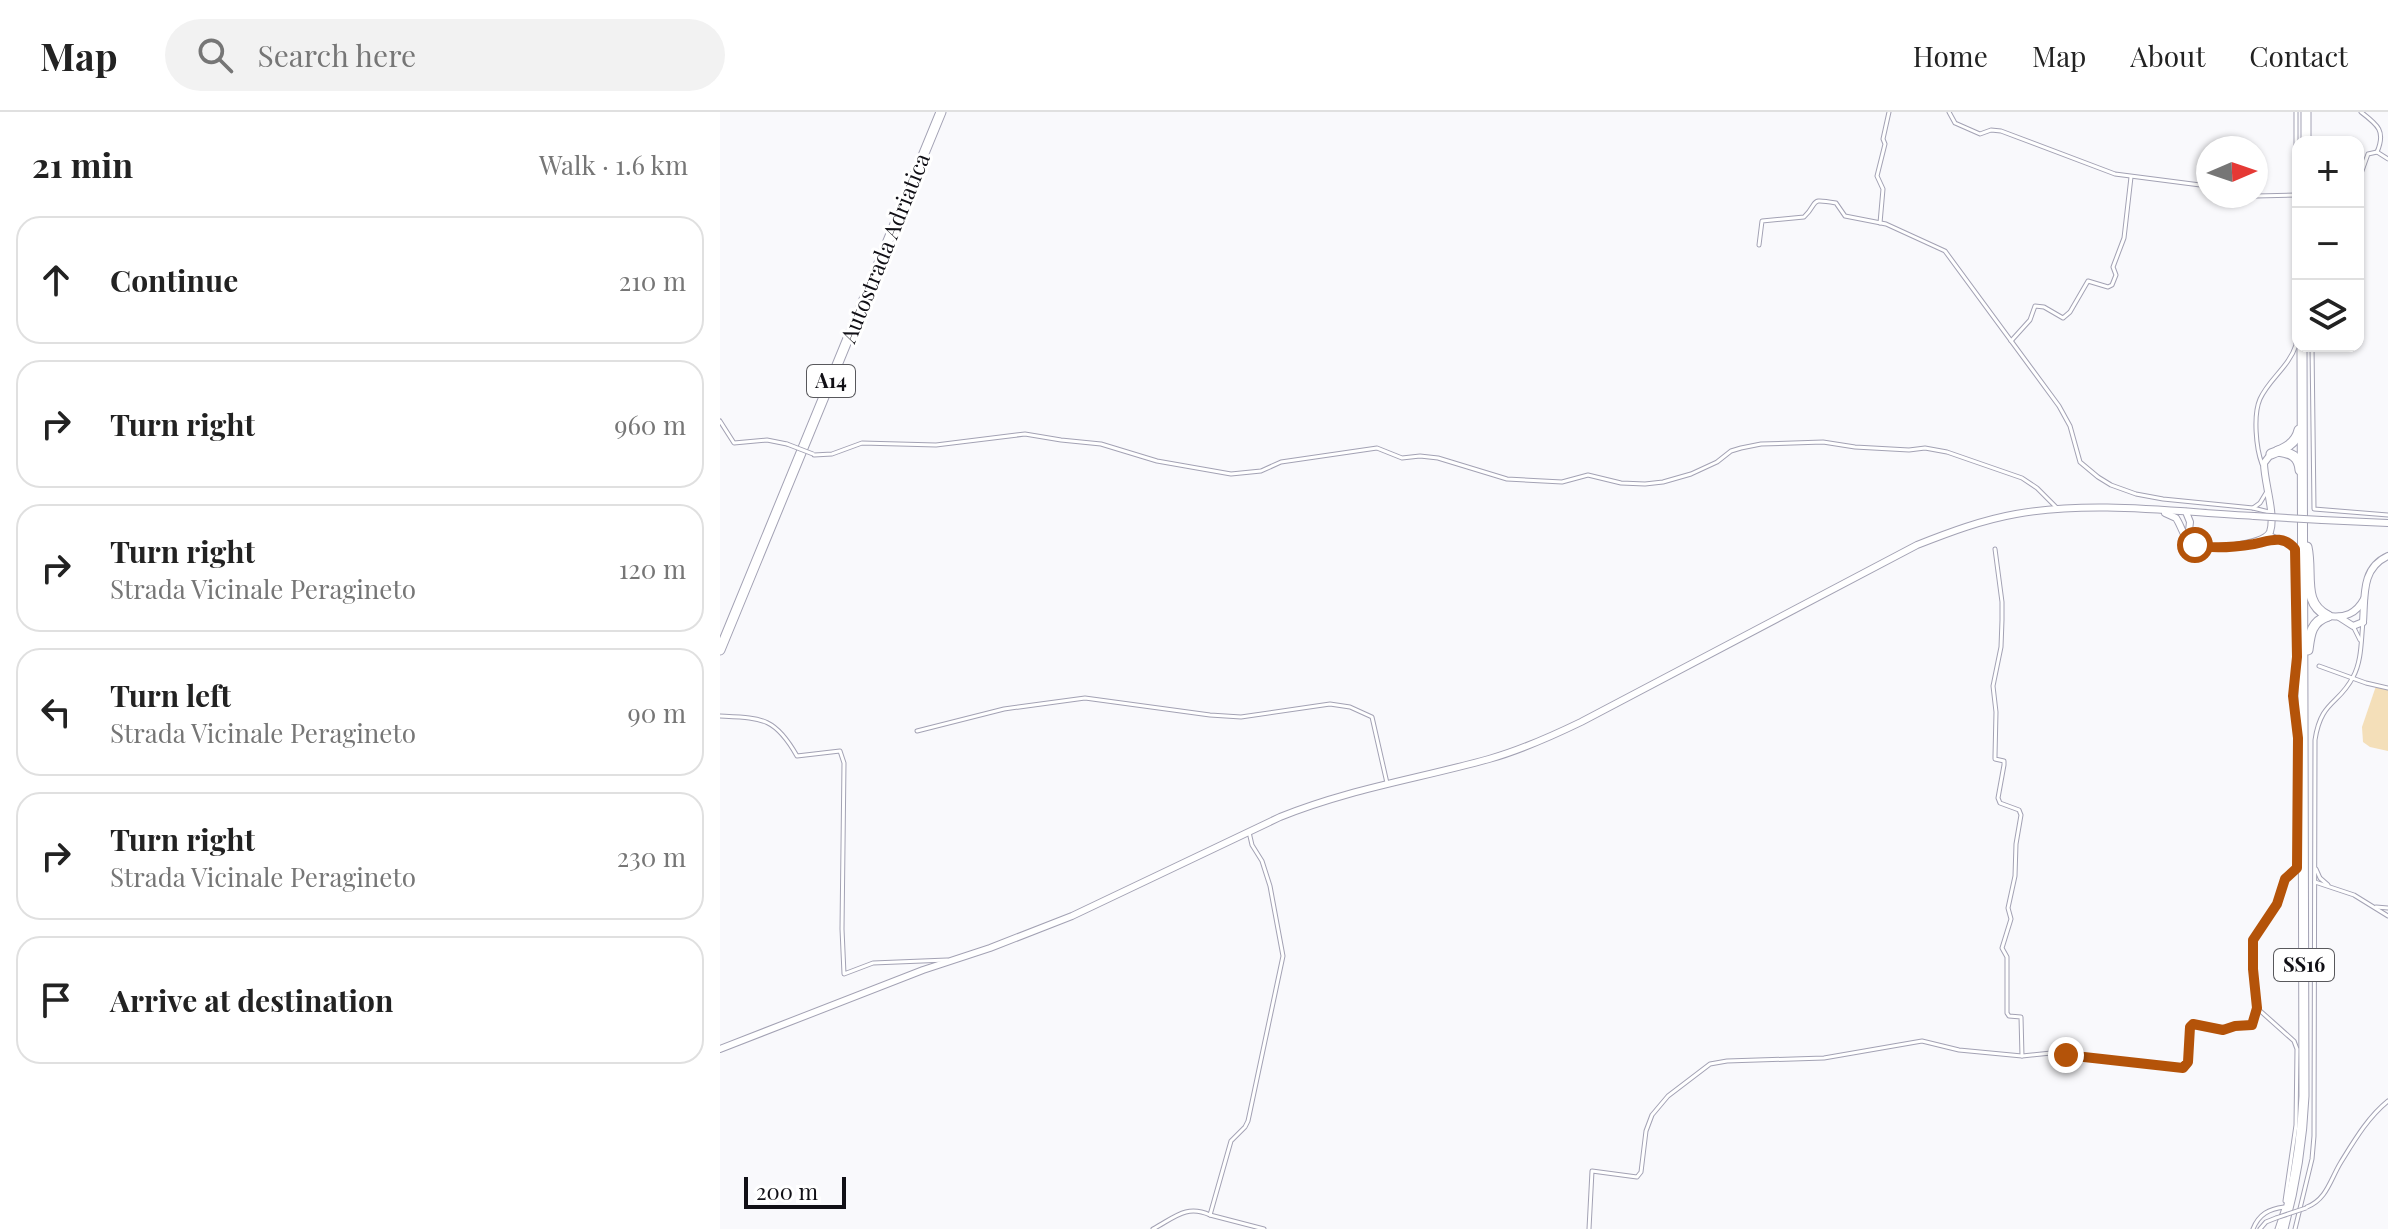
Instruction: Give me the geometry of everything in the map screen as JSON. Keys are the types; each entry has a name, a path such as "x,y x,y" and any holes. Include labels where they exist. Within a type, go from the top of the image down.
{"highway":[{"name":"Autostrada Adriatica","path":"720,636 938,112"},
{"name":"Autostrada Adriatica","path":"720,650 938,112"},
{"path":"2301,112 2303,136"},
{"name":"SS16","path":"2286,1229 2300,1185 2308,1109 2303,507 2303,391 2306,352"},
{"name":"SS16","path":"2305,697 2307,352"},
{"path":"2275,453 2291,445 2297,437 2303,391"},
{"path":"2275,453 2291,454 2298,460 2303,507"},
{"path":"2307,547 2312,601 2319,612 2334,617"},
{"path":"2307,654 2312,627 2321,619 2334,617"}],"main road":[{"path":"2158,510 2176,518 2183,534 2195,545 2253,544 2267,536 2270,512 2264,463 2275,453"},
{"path":"720,1049 1072,916 1314,803 1535,744 1917,545 1956,530 1993,519 2058,509 2100,508 2203,513 2254,510 2322,520 2388,523"},
{"path":"2186,512 2190,522 2188,539"},
{"path":"2180,524 2186,512"},
{"path":"2190,522 2203,513"},
{"path":"2363,622 2371,569 2376,562 2388,556"},
{"path":"2334,617 2350,615 2366,595"},
{"path":"2350,615 2363,622"},
{"path":"2334,617 2353,626 2363,622"}],"street":[{"path":"1880,223 1883,189 1877,176 1889,112"},
{"path":"1949,112 1955,123 1980,134 1991,130 2001,131 2100,169 2131,177 2196,185"},
{"path":"2300,136 2301,112"},
{"path":"2361,112 2382,134 2377,152"},
{"path":"2364,165 2371,153 2377,152 2388,159"},
{"path":"2011,341 2030,320 2035,306 2042,306 2063,318 2069,314 2088,281 2108,287 2112,285 2116,273 2113,267 2124,238 2131,177"},
{"path":"2268,196 2292,195"},
{"path":"1759,245 1762,221 1804,217 1816,200 1836,203 1845,216 1880,223 1945,251 2067,419 2080,462 2098,477 2136,494 2270,512"},
{"path":"2264,471 2258,447 2260,400 2290,361 2296,345 2296,208"},
{"path":"2307,352 2314,509 2388,515"},
{"path":"720,421 734,443 767,440 825,455 862,443 936,445 1025,434 1101,444 1157,461 1231,474 1261,471 1281,462 1377,448 1398,457 1438,458 1507,479 1562,482 1588,475 1621,483 1645,484 1691,474 1717,462 1731,451 1761,444 1823,442 1855,447 1925,448 1947,452 2022,478 2058,509"},
{"path":"2258,447 2264,454 2275,453"},
{"path":"2254,510 2267,489"},
{"path":"1589,1229 1592,1171 1637,1177 1641,1172 1646,1131 1652,1115 1668,1096 1710,1064 1824,1058 1922,1041 1959,1050 2022,1056 2051,1053 2183,1068 2188,1062 2191,1025 2195,1023 2223,1030 2249,1026 2253,1022 2257,1008 2253,940 2277,904 2282,884 2296,871 2298,862 2298,738 2293,696 2297,657 2297,556 2292,545 2267,536"},
{"path":"1995,549 2002,611 2001,647 1993,686 1995,759 2004,761 1998,798 2000,803 2019,810 2021,815 2015,876 2008,908 2011,919 2002,948 2007,957 2007,1013 2021,1017 2022,1056"},
{"path":"2295,1229 2312,1159 2314,1136 2315,740 2317,725 2328,705 2353,678 2363,622"},
{"path":"2353,626 2361,646"},
{"path":"2319,666 2388,688"},
{"path":"917,731 1004,709 1085,698 1241,717 1330,704 1350,707 1372,717 1387,783"},
{"path":"720,716 759,718 776,727 797,756 840,751 844,763 844,974 873,963 951,960"},
{"path":"1210,1215 1231,1141 1248,1121 1283,956 1270,886 1249,832"},
{"path":"2315,866 2324,883"},
{"path":"2315,882 2354,895 2388,916"},
{"path":"2315,897 2324,883"},
{"path":"2374,907 2388,908"},
{"path":"2257,1008 2294,1041 2297,1049 2296,1125 2284,1207 2277,1229"},
{"path":"2260,1229 2266,1222 2315,1204 2325,1193 2339,1165 2372,1115 2388,1101"},
{"path":"2253,1229 2265,1212 2284,1207"},
{"path":"1153,1229 1187,1210 1195,1209 1264,1229"}],"shaded area":[{"path":"2376,686 2388,689 2388,751 2363,742 2362,727"}],"route":[{"path":"2066,1055 2183,1068 2188,1062 2190,1027 2193,1024 2223,1030 2252,1025 2257,1008 2253,940 2277,904 2285,879 2297,868 2298,738 2293,696 2297,657 2295,549 2288,542 2265,539 2253,544 2195,545"}]}
